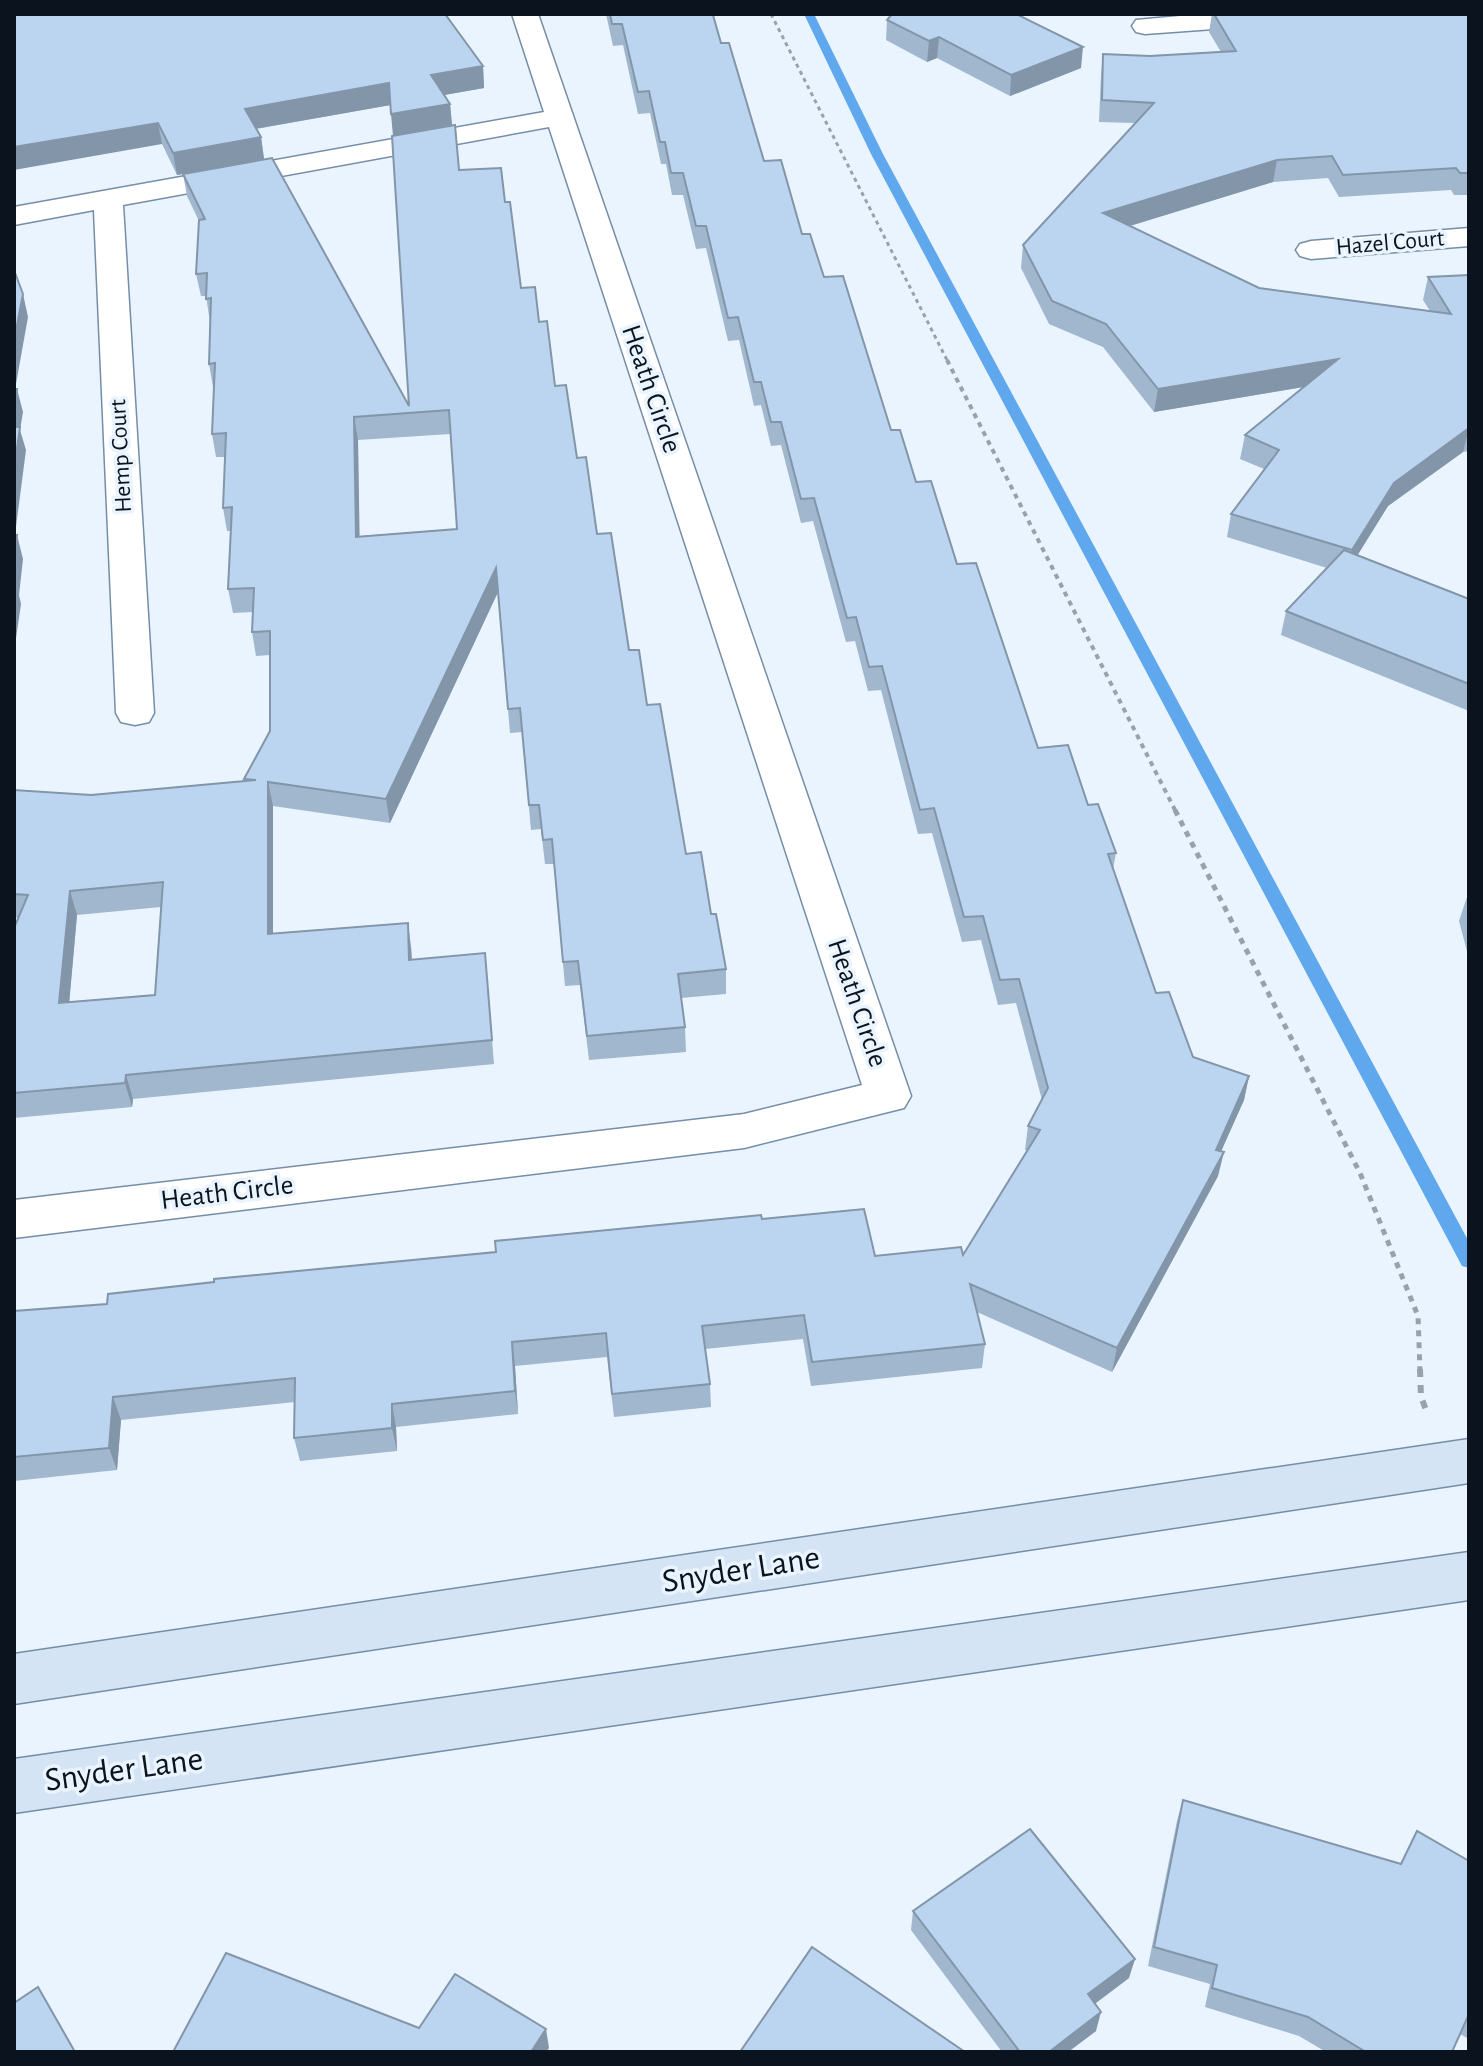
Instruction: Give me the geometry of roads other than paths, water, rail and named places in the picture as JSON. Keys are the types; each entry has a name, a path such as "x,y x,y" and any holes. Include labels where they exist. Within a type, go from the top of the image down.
{"street":[{"name":"Heath Circle","path":"14,1219 744,1131 888,1096 525,14"},
{"path":"1145,26 1311,14"},
{"path":"14,216 560,117"},
{"name":"Hemp Court","path":"108,199 135,713"},
{"name":"Hazel Court","path":"1311,250 1469,237"},
{"name":"Snyder Lane","path":"14,1679 1469,1461"},
{"name":"Snyder Lane","path":"14,1786 1469,1576"}],"waterway":[{"path":"809,14 877,154 1469,1260"}]}
